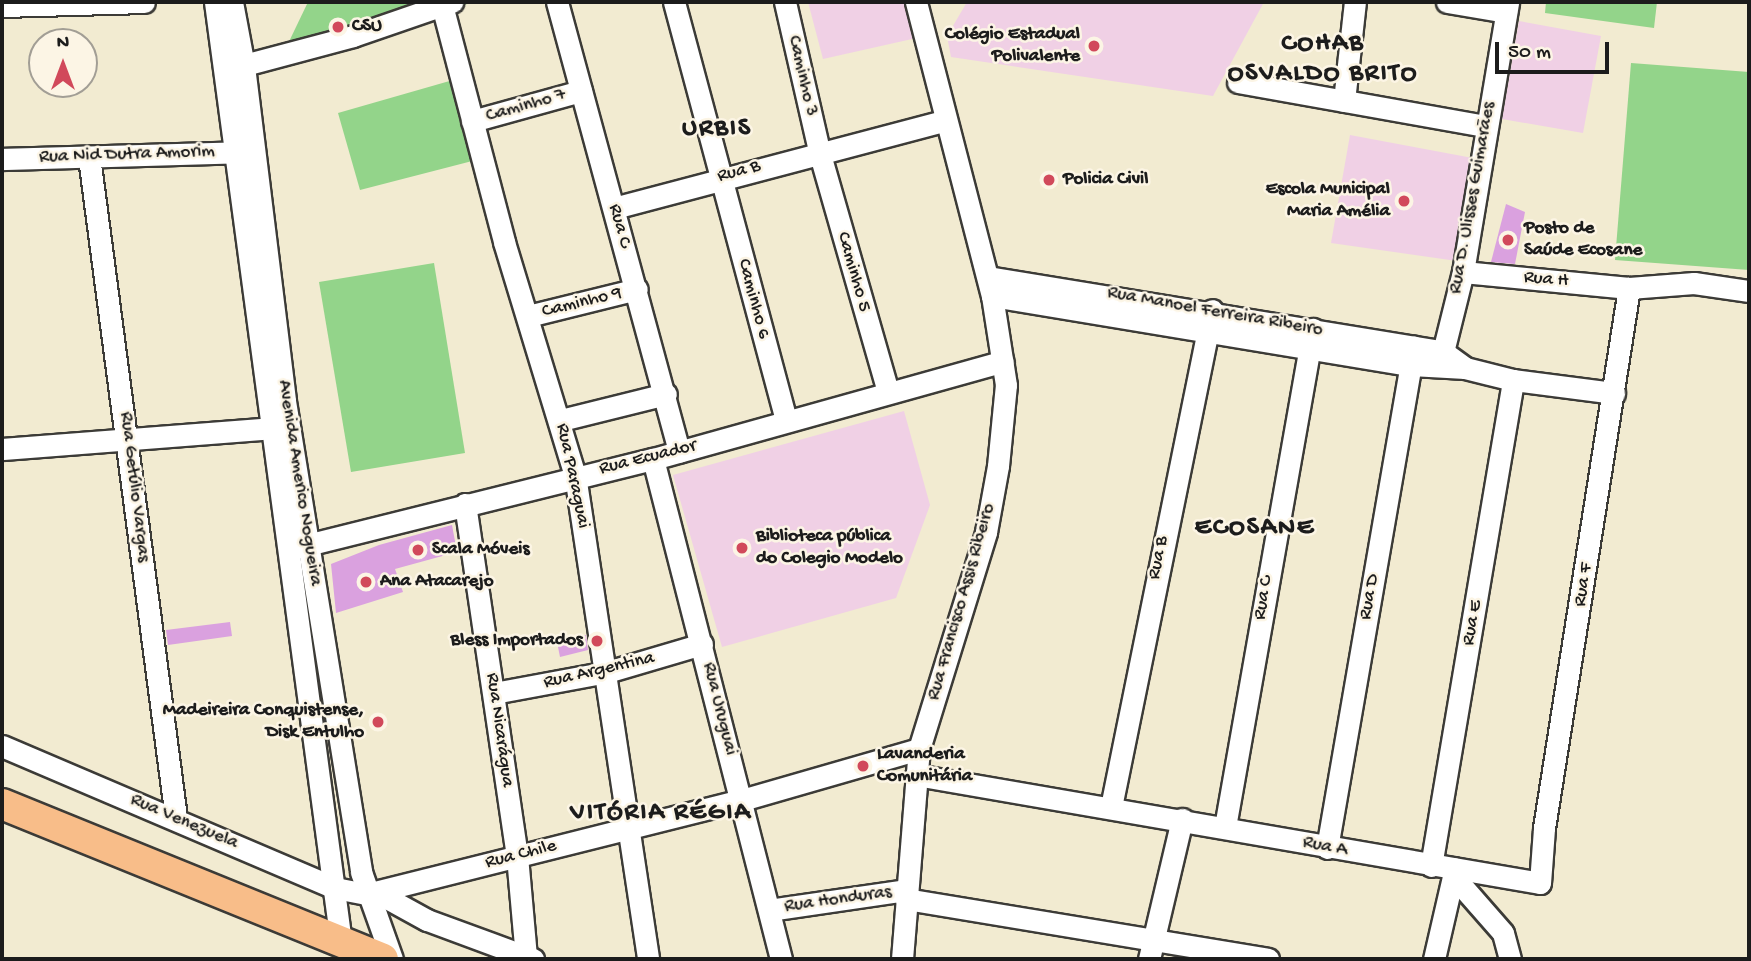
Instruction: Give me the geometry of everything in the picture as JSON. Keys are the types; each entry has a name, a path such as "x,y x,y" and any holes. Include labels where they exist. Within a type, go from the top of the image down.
{"highway":[{"path":"2,804 383,959"}],"street":[{"path":"2,6 144,2"},
{"name":"Avenida Americo Nogueira","path":"215,2 234,68"},
{"name":"Avenida Americo Nogueira","path":"232,2 234,68 242,152 299,547 348,790 372,893 391,959"},
{"name":"Rua C","path":"557,2 666,394 679,452"},
{"name":"Caminho 6","path":"674,2 786,421"},
{"name":"Caminho 3","path":"785,2 819,151"},
{"name":"Rua Francisco Assis Ribeiro","path":"902,959 919,749 986,532 1003,428 1003,361 990,286 916,2"},
{"path":"1344,101 1355,2"},
{"path":"1447,2 1507,7"},
{"path":"234,68 447,3"},
{"name":"Rua Paraguai","path":"447,3 472,121 575,475 607,672 627,827 648,959"},
{"name":"Rua D. Ulisses Guimarães","path":"1441,360 1463,272 1485,126 1507,7"},
{"path":"1238,82 1485,126"},
{"name":"Caminho 7","path":"472,121 581,91"},
{"name":"Rua B","path":"614,208 719,177 946,121"},
{"name":"Caminho 5","path":"819,151 888,392"},
{"name":"Rua Nid Dutra Amorim","path":"2,159 242,152"},
{"name":"Rua Getúlio Vargas","path":"89,157 176,818"},
{"name":"Rua H","path":"1463,272 1629,288 1694,283 1749,291"},
{"name":"Rua Manoel Ferreira Ribeiro","path":"990,286 1441,360 1513,380 1614,393"},
{"name":"Rua F","path":"1540,883 1544,828 1629,288"},
{"name":"Caminho 9","path":"528,316 637,289"},
{"name":"Rua B","path":"1111,807 1210,320"},
{"name":"Rua C","path":"1225,827 1311,338"},
{"name":"Rua D","path":"1327,848 1413,356"},
{"name":"Rua Ecuador","path":"299,547 575,475 653,459 1003,361"},
{"name":"Rua E","path":"1431,866 1513,380"},
{"path":"561,420 666,394"},
{"path":"2,449 281,427"},
{"name":"Rua Uruguai","path":"653,459 781,959"},
{"name":"Rua Nicarágua","path":"466,504 517,856 529,958"},
{"name":"Avenida Americo Nogueira","path":"299,547 323,794 341,942"},
{"name":"Rua Argentina","path":"494,693 607,672 702,644"},
{"name":"Rua Venezuela","path":"2,746 335,888 372,893 434,923 529,958"},
{"name":"Rua Chile","path":"372,893 742,800 919,749"},
{"path":"916,775 1111,807"},
{"path":"323,794 348,790"},
{"name":"Rua A","path":"1111,807 1431,866 1455,873 1540,883"},
{"path":"1151,950 1182,819"},
{"path":"1434,959 1455,873"},
{"path":"1455,873 1503,933 1510,959"},
{"name":"Rua Honduras","path":"769,909 906,895 1151,950 1268,959"}],"shaded area":[{"path":"808,2 910,2 921,37 823,59"},
{"name":"Colégio Estadual Polivalente","path":"967,2 1264,2 1213,96 951,57 947,36"},
{"path":"1519,21 1601,36 1583,133 1502,119"},
{"name":"Escola Municipal Maria Amélia","path":"1350,135 1478,159 1457,261 1331,243"},
{"path":"904,411 930,505 896,598 722,647 673,475"}],"green space":[{"name":"CSU","path":"308,2 475,2 284,52"},
{"path":"1546,2 1657,2 1654,28 1545,13"},
{"path":"1631,63 1749,72 1749,270 1615,260"},
{"path":"460,78 480,159 360,190 338,113"},
{"path":"434,263 465,453 351,472 319,282"}],"building":[{"name":"Posto de Saúde Ecosane","path":"1506,204 1525,212 1515,264 1491,262"},
{"path":"452,525 457,552 395,569 403,592 336,613 331,564 379,545"},
{"path":"230,622 232,636 168,645 166,630"},
{"path":"586,635 588,650 560,657 557,642"}],"place":[{"name":"CSU","path":"338,27"},
{"name":"Colégio Estadual Polivalente","path":"1094,46"},
{"name":"Policia Civil","path":"1049,180"},
{"name":"Escola Municipal Maria Amélia","path":"1404,201"},
{"name":"Posto de Saúde Ecosane","path":"1508,240"},
{"name":"Biblioteca pública do Colegio Modelo","path":"742,548"},
{"name":"Scala Móveis","path":"418,550"},
{"name":"Ana Atacarejo","path":"366,582"},
{"name":"Bless Importados","path":"597,641"},
{"name":"Madeireira Conquistense, Disk Entulho","path":"378,722"},
{"name":"Lavanderia Comunitária","path":"863,766"}],"district":[{"name":"COHAB OSVALDO BRITO","path":"1323,60"},
{"name":"URBIS","path":"717,130"},
{"name":"ECOSANE","path":"1255,529"},
{"name":"VITÓRIA RÉGIA","path":"661,814"}]}
